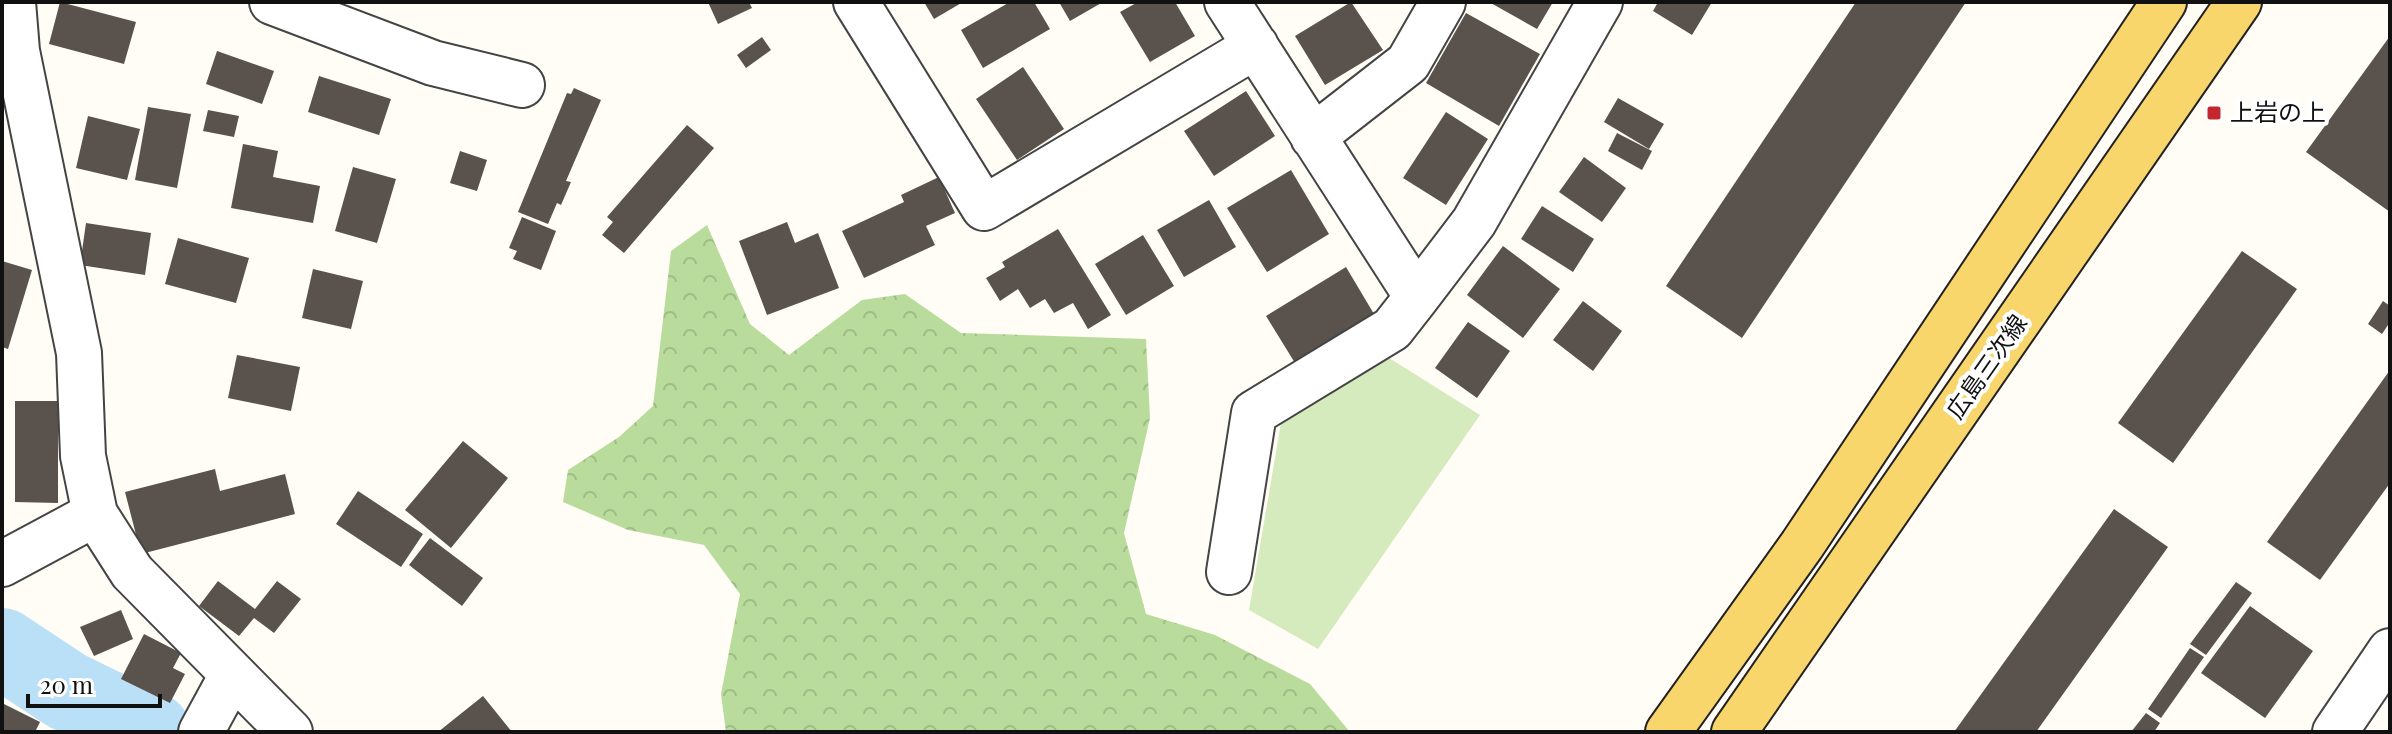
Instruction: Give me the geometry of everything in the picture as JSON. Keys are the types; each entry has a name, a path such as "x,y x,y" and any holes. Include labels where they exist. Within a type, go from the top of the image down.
{"main road":[{"path":"1668,732 1802,545 2164,2"},
{"name":"広島三次線","path":"1734,732 2239,2"}],"street":[{"path":"13,2 17,51 17,129 79,353 83,456 95,514 132,572 290,732"},
{"path":"272,2 433,63 522,85"},
{"path":"856,2 984,208 1256,46"},
{"path":"1227,2 1417,297"},
{"path":"1313,137 1408,63 1443,2"},
{"path":"1229,572 1254,413 1392,329 1474,222 1600,2"},
{"path":"2,564 95,514"},
{"path":"2335,732 2390,651"},
{"path":"201,731 232,675"}],"green space":[{"path":"707,225 750,324 789,355 862,300 905,294 961,333 1146,339 1150,418 1124,533 1146,614 1215,635 1310,684 1350,732 726,732 721,694 740,594 704,545 628,530 563,502 568,470 619,437 653,406 671,251"},
{"path":"1386,356 1480,415 1318,649 1249,610 1282,417"}],"building":[{"path":"60,2 136,22 124,64 49,44"},
{"path":"708,2 749,2 752,8 718,24"},
{"path":"924,2 963,2 934,19"},
{"path":"1010,2 1034,2 1050,29 983,68 961,30"},
{"path":"1059,2 1103,2 1070,21"},
{"path":"1138,2 1175,2 1195,36 1150,62 1120,12"},
{"path":"1351,2 1383,50 1325,85 1295,36"},
{"path":"1489,2 1553,2 1537,29"},
{"path":"1658,2 1712,2 1692,35 1653,11"},
{"path":"1856,2 1966,2 1742,338 1666,286"},
{"path":"1466,13 1540,54 1499,126 1426,83"},
{"path":"2390,36 2390,212 2306,152"},
{"path":"762,37 771,50 746,68 737,55"},
{"path":"217,51 274,71 262,104 206,84"},
{"path":"1023,67 1064,129 1017,160 976,99"},
{"path":"319,76 391,99 379,135 308,112"},
{"path":"574,88 601,100 566,181 571,182 548,224 518,212 567,93 571,94"},
{"path":"1246,91 1275,136 1214,176 1184,131"},
{"path":"1618,98 1664,124 1649,149 1604,122"},
{"path":"148,107 191,114 177,188 135,180"},
{"path":"208,110 239,116 234,137 203,131"},
{"path":"1446,112 1488,139 1446,205 1403,178"},
{"path":"88,116 140,129 127,180 76,168"},
{"path":"687,125 714,148 624,253 602,235 613,222 607,217"},
{"path":"1617,133 1652,151 1642,170 1608,151"},
{"path":"243,144 278,151 273,177 320,186 313,223 231,208"},
{"path":"460,151 487,160 477,191 450,183"},
{"path":"1584,157 1626,188 1602,222 1559,192"},
{"path":"353,167 396,179 377,243 335,231"},
{"path":"1291,170 1329,234 1267,272 1227,208"},
{"path":"939,177 955,213 926,226 935,245 864,278 842,231 904,202 901,195"},
{"path":"1209,200 1236,247 1184,277 1157,230"},
{"path":"1542,206 1594,239 1573,272 1521,239"},
{"path":"522,217 556,231 541,270 513,259 517,251 509,248"},
{"path":"787,222 795,243 818,233 839,288 767,315 739,241"},
{"path":"86,223 151,233 145,275 80,265"},
{"path":"1058,229 1111,315 1088,329 1073,303 1054,313 1045,299 1030,308 1018,289 1000,301 986,278 1005,267 1002,262"},
{"path":"1143,235 1174,286 1126,315 1095,264"},
{"path":"178,238 249,258 236,303 165,284"},
{"path":"1503,246 1560,289 1523,338 1467,295"},
{"path":"2242,251 2297,289 2173,463 2118,423"},
{"path":"2,261 32,270 8,349 2,347"},
{"path":"1346,267 1374,314 1295,363 1266,316"},
{"path":"313,269 363,281 351,329 302,318"},
{"path":"1583,301 1622,331 1593,371 1553,340"},
{"path":"2383,301 2390,306 2390,322 2382,334 2368,324"},
{"path":"1468,322 1510,351 1477,398 1435,368"},
{"path":"237,355 300,367 291,411 228,398"},
{"path":"2390,370 2390,483 2320,580 2267,542"},
{"path":"15,401 58,401 58,503 15,502"},
{"path":"463,441 508,478 451,548 405,510"},
{"path":"215,469 220,491 285,474 295,514 141,554 125,492"},
{"path":"358,491 423,534 401,567 336,524"},
{"path":"2114,509 2168,547 2036,732 1954,732"},
{"path":"430,538 483,578 462,606 409,565"},
{"path":"218,581 255,609 277,581 301,599 274,633 254,618 239,636 199,606"},
{"path":"2236,582 2252,593 2206,655 2190,644"},
{"path":"2250,606 2313,651 2265,718 2201,673"},
{"path":"121,610 133,639 94,656 80,627"},
{"path":"144,634 181,653 173,668 185,674 170,703 121,679"},
{"path":"2190,648 2204,657 2161,718 2148,709"},
{"path":"483,696 512,732 438,732"},
{"path":"2,703 40,722 35,732 2,732"},
{"path":"2146,713 2160,723 2154,732 2131,732"}],"waterway":[{"path":"2,648 67,691 151,732"}],"place":[{"name":"上岩の上","path":"2214,113"}]}
